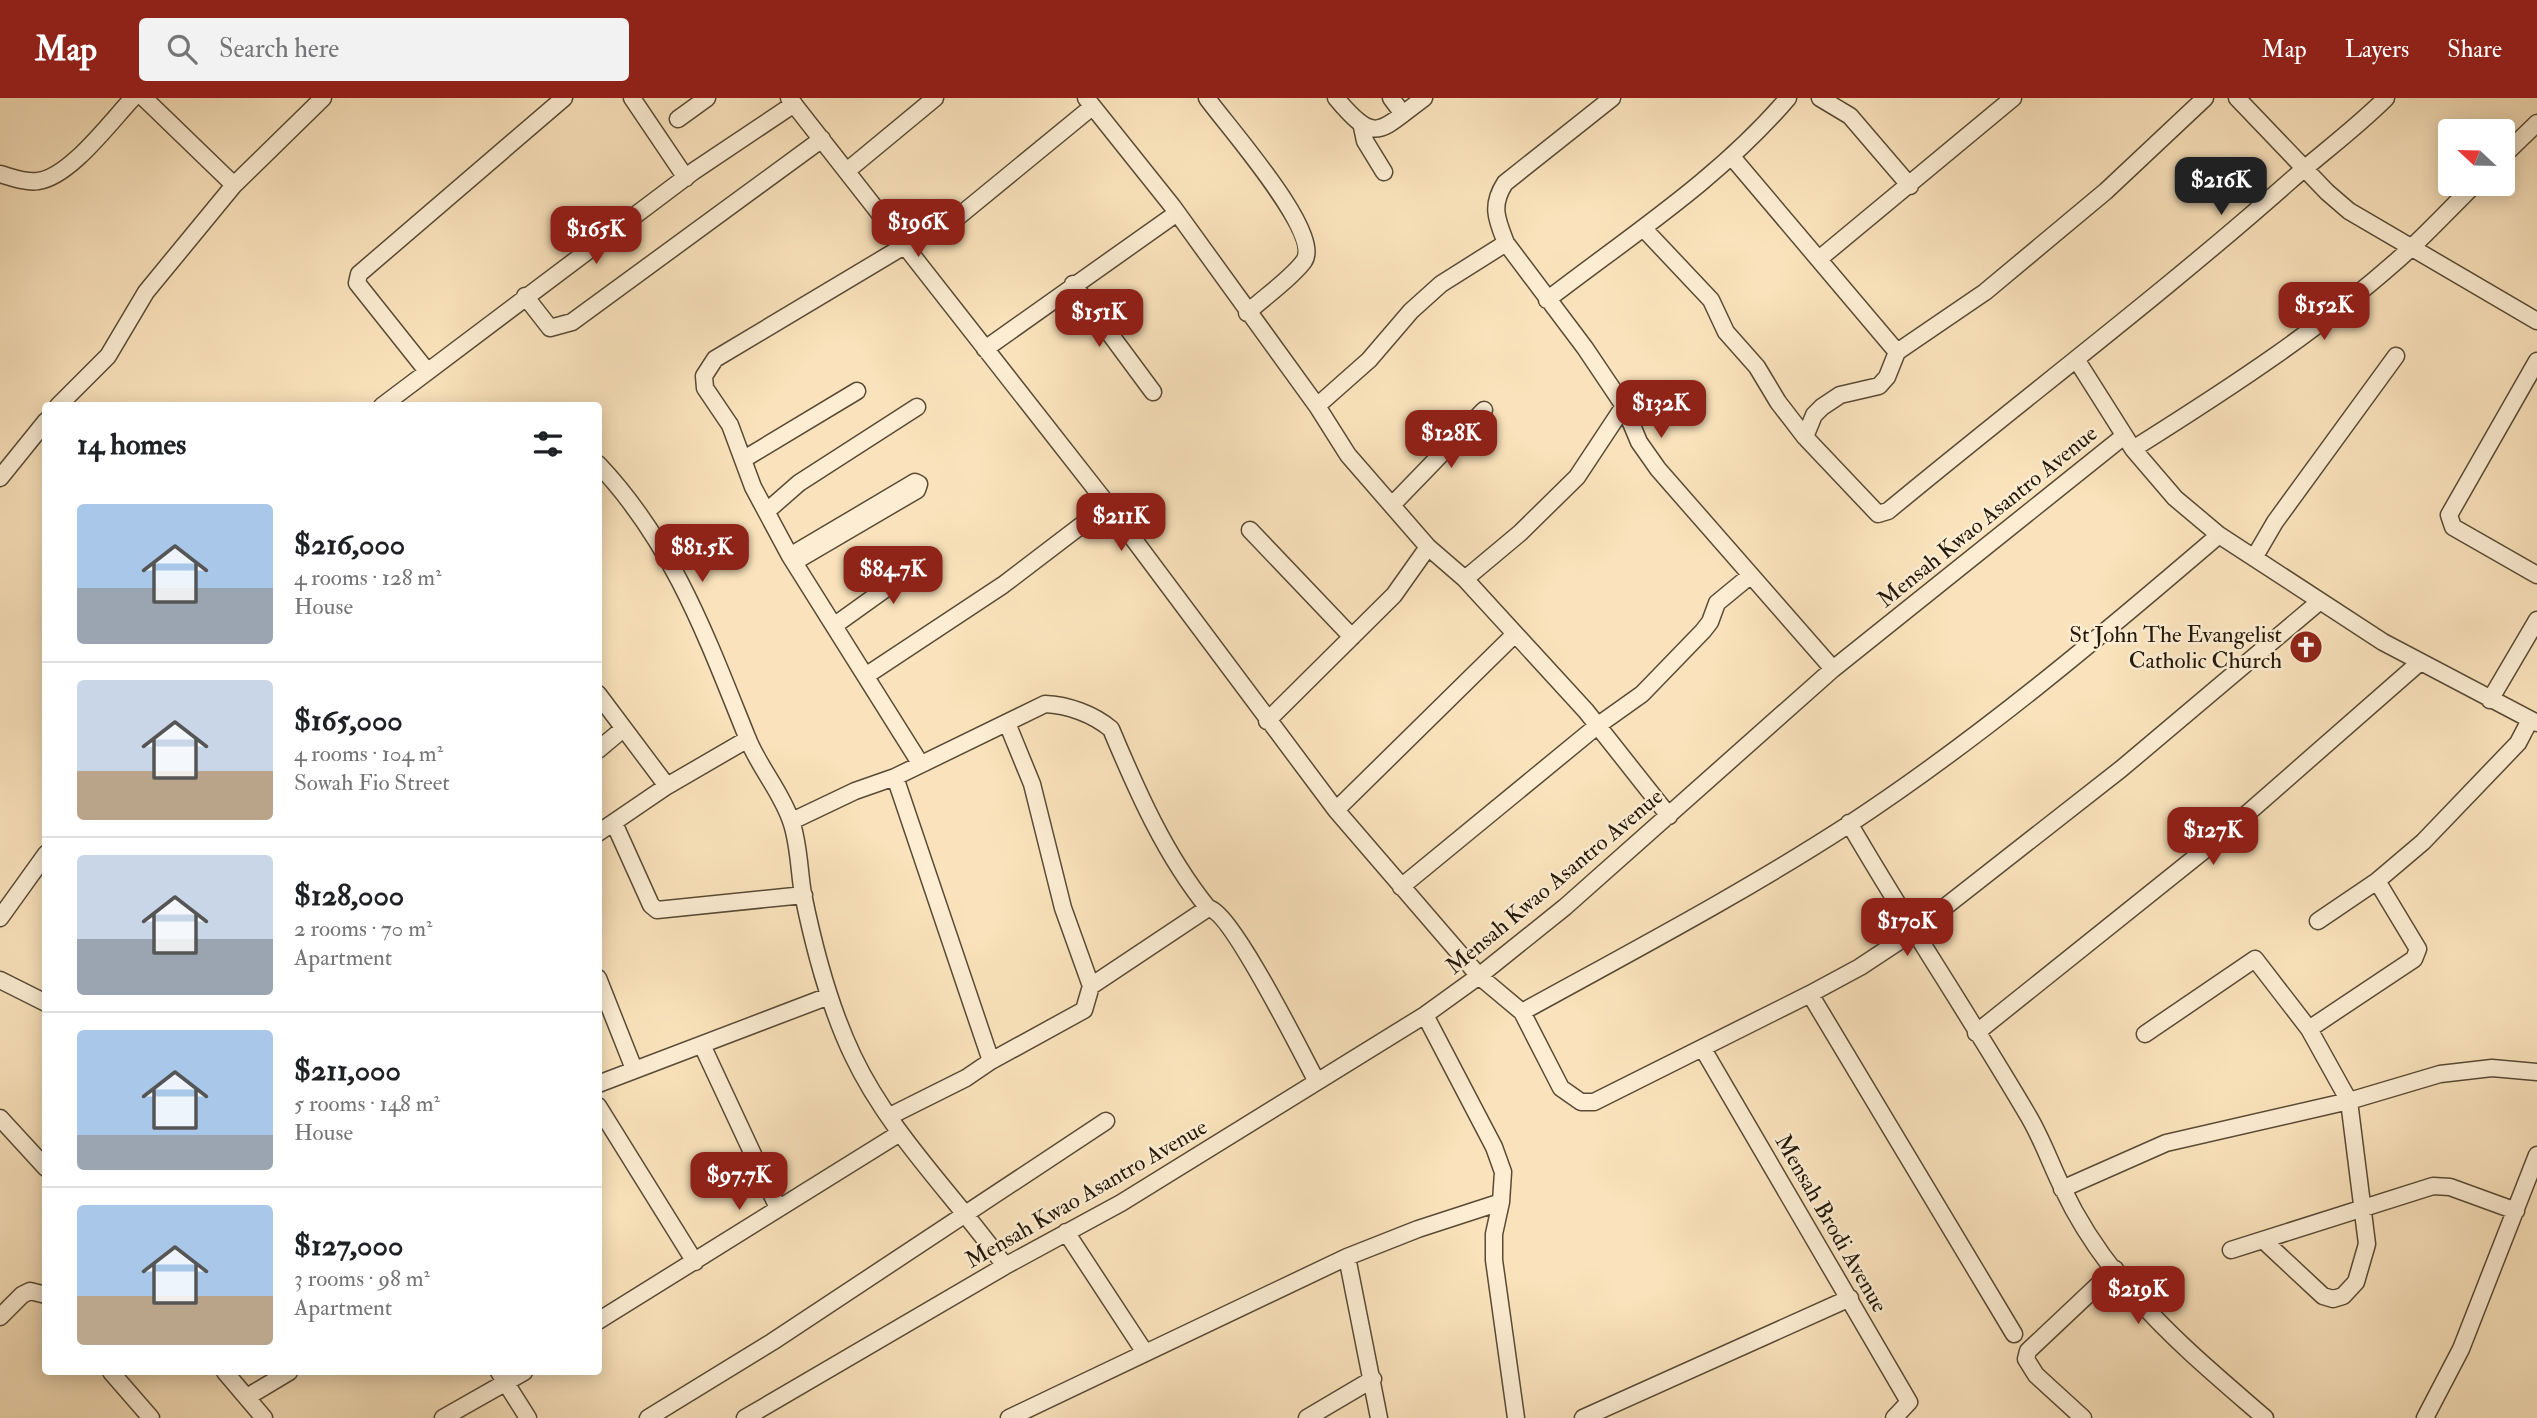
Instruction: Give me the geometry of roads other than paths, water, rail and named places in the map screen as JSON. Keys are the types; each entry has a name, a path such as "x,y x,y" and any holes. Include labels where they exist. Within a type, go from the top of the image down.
{"street":[{"path":"0,174 33,181 52,177 78,157 133,98"},
{"path":"144,98 234,185"},
{"path":"62,402 108,356 146,292 234,185 323,98"},
{"path":"426,371 357,283 359,274 564,98"},
{"path":"632,98 686,178"},
{"path":"678,119 707,98"},
{"path":"848,170 935,98"},
{"path":"1208,98 1291,209 1307,245 1304,261 1247,313"},
{"path":"1336,98 1362,127 1365,141 1384,172"},
{"path":"1391,98 1403,114"},
{"path":"1362,127 1374,130 1383,127 1424,98"},
{"path":"1612,98 1505,183 1497,196 1494,212 1506,243 1624,406 1639,442 1664,477 1833,669"},
{"path":"1548,300 1644,229 1664,209 1732,157 1788,98"},
{"path":"1821,98 1850,116 1910,186"},
{"path":"1819,259 2013,98"},
{"path":"1805,437 1814,415 1840,395 1879,386 1887,377 1890,362 1897,352 1985,292 2106,191 2206,98"},
{"path":"2237,98 2349,211 2537,321"},
{"path":"1644,229 1711,299 1726,332 1758,367 1778,402 1805,437 1871,510 1878,514 1888,511 2184,274 2304,168 2359,125 2386,98"},
{"path":"387,402 525,296 791,101 848,170 904,246 1108,505 1336,810 1479,976 1522,1012 1561,1088 1581,1102 1594,1102 1703,1049 1860,967 1913,932 2110,778 2319,602"},
{"path":"920,763 792,559 753,487 744,459 724,415 705,388 706,369 715,359 904,246 953,221 1089,103 1122,140 1177,213 1317,406 1348,455 1428,547 1465,579 1597,726 1669,816"},
{"path":"2515,144 2537,123"},
{"path":"525,296 550,328 572,322 822,139"},
{"path":"1732,157 1897,352"},
{"name":"Mensah Kwao Asantro Avenue","path":"745,1418 769,1412 1005,1266 1121,1203 1425,1014 1479,976 1565,907 1833,669 2129,442 2256,369 2329,315 2410,249 2463,196"},
{"path":"985,349 1073,284 1177,213"},
{"path":"1317,406 1369,360 1410,311 1441,284 1506,243"},
{"path":"1073,284 1153,392"},
{"path":"2254,558 2275,522 2396,356"},
{"path":"2076,359 2129,442 2175,498 2219,535 2319,602 2419,663 2534,722 2518,743 2423,842 2377,881 2318,921"},
{"path":"2537,361 2449,515 2454,527 2537,575"},
{"path":"744,459 857,391"},
{"path":"1465,579 1521,533 1577,477 1624,406"},
{"path":"767,511 799,483 916,407"},
{"path":"1392,505 1484,410"},
{"path":"0,478 42,426"},
{"path":"602,469 646,520 671,562 704,628 748,739 792,821 803,895 829,996 853,1056 900,1133 968,1214 1005,1266"},
{"path":"867,675 1014,577 1108,505"},
{"path":"792,559 871,514"},
{"path":"1250,530 1352,636"},
{"path":"1522,1012 1670,930 1849,824 1952,751 2112,627 2219,535"},
{"path":"1267,721 1394,595 1428,547"},
{"path":"835,625 930,557"},
{"path":"1401,887 1597,726 1642,694 1710,622 1717,603 1751,576"},
{"path":"2490,700 2537,620"},
{"path":"1336,810 1515,634"},
{"path":"1976,1033 2217,839 2419,663"},
{"path":"602,700 667,786"},
{"path":"792,821 855,791 895,777 1045,705 1062,705 1102,721 1111,729 1140,798 1187,880 1208,908 1217,911 1246,952 1316,1080"},
{"path":"890,1116 966,1078 991,1061 1084,1010 1091,986 1063,908 1032,784 1007,723"},
{"path":"602,747 623,729"},
{"path":"602,830 667,786 748,739"},
{"path":"895,777 991,1061"},
{"path":"614,823 651,905 657,910 803,895"},
{"path":"1849,824 2050,1154 2062,1189 2115,1269 2133,1294 2188,1351 2265,1418"},
{"path":"0,918 42,860"},
{"path":"2309,1029 2414,959 2418,949 2377,881"},
{"path":"1091,986 1208,908"},
{"path":"2145,1034 2255,959 2309,1029 2349,1101 2367,1244 2356,1282 2343,1296 2333,1299 2323,1296 2263,1240"},
{"path":"0,980 42,1001"},
{"path":"602,990 634,1069"},
{"path":"1810,994 2014,1334"},
{"path":"602,1082 829,996"},
{"path":"1425,1014 1494,1147 1503,1172 1501,1202 1494,1234 1494,1260 1516,1418"},
{"path":"702,1045 778,1208"},
{"name":"Mensah Brodi Avenue","path":"1703,1049 1850,1298 1916,1418"},
{"path":"2062,1189 2166,1143 2349,1101 2440,1074 2470,1069 2537,1072"},
{"path":"602,1112 695,1262"},
{"path":"0,1118 42,1164"},
{"path":"648,1418 968,1214 1106,1121"},
{"path":"602,1312 695,1262 900,1133"},
{"path":"2425,1418 2461,1349 2537,1155"},
{"path":"2231,1250 2432,1186 2450,1187 2516,1211"},
{"path":"1009,1418 1347,1257 1418,1229 1501,1202"},
{"path":"1066,1232 1144,1352"},
{"path":"1347,1257 1379,1418"},
{"path":"2083,1418 2036,1375 2026,1359 2028,1352 2115,1269"},
{"path":"0,1317 22,1295 30,1291 42,1295"},
{"path":"1583,1418 1850,1298"},
{"path":"114,1375 150,1418"},
{"path":"228,1375 264,1418"},
{"path":"247,1397 284,1375"},
{"path":"443,1418 502,1377 528,1418"},
{"path":"1307,1418 1373,1379"},
{"path":"1894,1418 1909,1402"}],"place":[{"name":"St John The Evangelist Catholic Church","path":"2306,647"}]}
